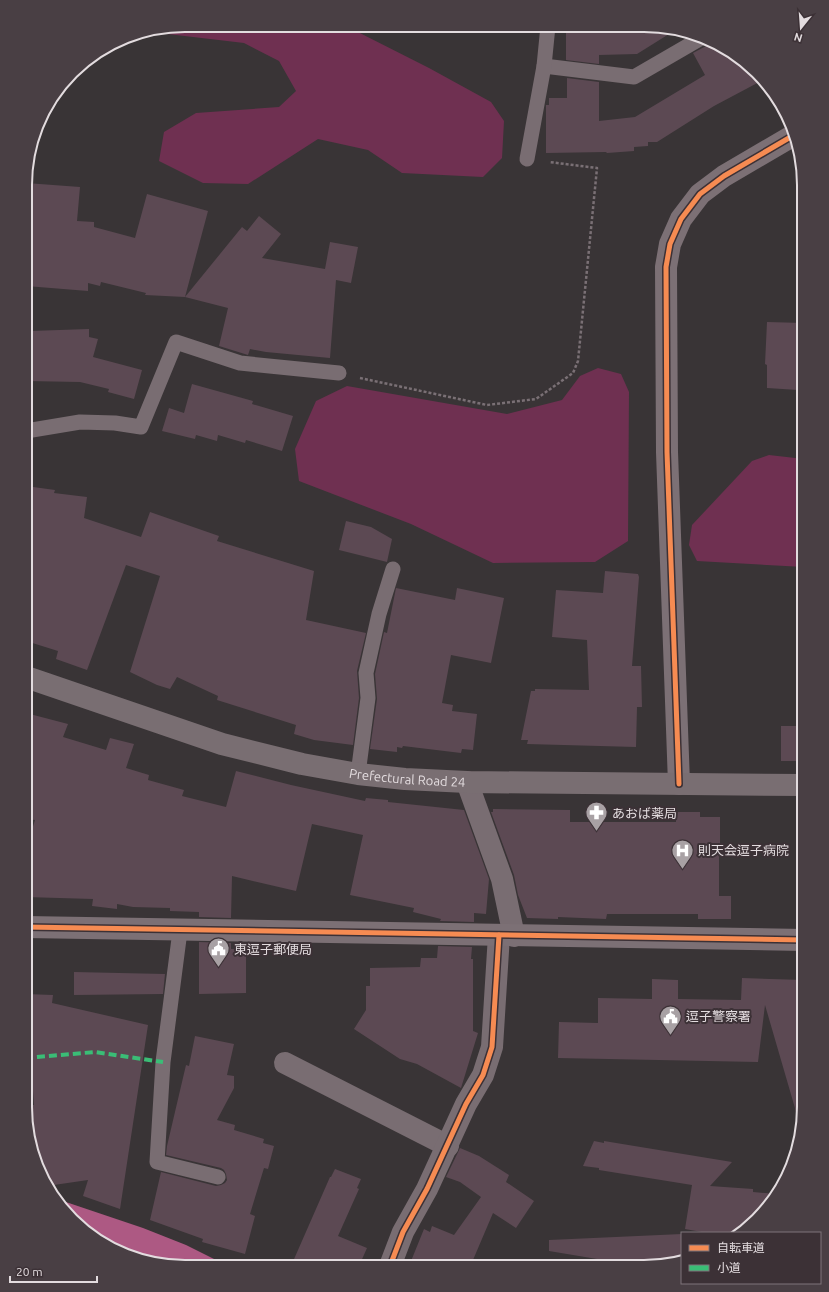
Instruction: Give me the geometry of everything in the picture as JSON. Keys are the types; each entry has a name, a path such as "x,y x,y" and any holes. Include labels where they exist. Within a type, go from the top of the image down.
{"main road":[{"name":"Prefectural Road 24","path":"32,679 222,744 302,764 358,774 467,782 797,785"}],"street":[{"path":"679,784 667,452 667,260 670,244 681,219 700,194 724,176 790,138"},
{"path":"392,1260 403,1232 427,1189 466,1104 483,1075 492,1047 506,936 502,879 467,782"},
{"path":"32,927 180,931 797,940"},
{"path":"285,1063 448,1146"}],"lane":[{"path":"527,159 544,66 547,32"},
{"path":"544,66 634,77 696,41"},
{"path":"32,430 80,422 115,423 141,427 176,342 240,364 339,373"},
{"path":"358,774 368,698 366,673 379,614 393,569"},
{"path":"180,931 163,1062 157,1162 218,1178"}],"path":[{"path":"339,373 487,405 536,399 573,373 578,361 597,168 527,159"}],"shaded area":[{"path":"175,32 358,32 429,68 491,102 504,121 502,158 483,177 402,173 368,150 318,139 248,184 203,183 159,161 164,132 196,113 279,107 296,91 279,61 244,43 163,33"},
{"path":"598,368 621,374 629,392 628,541 595,562 493,563 411,524 299,481 295,449 316,401 347,386 507,414 562,400 580,376"},
{"path":"769,455 797,458 797,567 697,561 689,545 692,525 752,461"},
{"path":"65,1202 143,1228 186,1245 216,1260 165,1259 136,1252 108,1240 84,1222"}],"building":[{"path":"566,32 654,32 669,34 637,54 599,55 599,64 566,60"},
{"path":"707,46 712,48 745,70 758,83 714,106 657,142 648,142 648,146 634,147 634,151 607,153 546,153 546,105 549,105 549,98 567,98 567,78 599,82 599,121 635,117 705,75 693,53"},
{"path":"32,183 80,187 77,221 94,222 94,227 135,238 147,194 208,211 185,297 145,295 146,293 101,282 100,286 88,283 88,291 32,286"},
{"path":"259,216 281,234 262,258 325,269 330,242 358,247 351,283 336,280 330,358 250,349 248,355 219,346 228,308 185,297 242,227 247,231"},
{"path":"767,322 797,323 797,390 767,388 767,365 765,364"},
{"path":"89,329 89,337 98,339 93,357 142,370 134,399 108,392 109,389 80,382 32,381 32,331"},
{"path":"192,384 253,401 252,404 293,416 282,451 246,440 245,443 218,435 217,441 196,435 195,439 162,431 169,408 184,413"},
{"path":"32,487 55,490 54,493 87,497 84,518 141,537 150,512 219,536 217,541 314,571 306,620 366,633 357,671 359,698 353,745 314,740 294,734 296,725 217,700 218,696 177,677 170,689 157,685 130,672 160,576 126,565 87,670 56,659 58,651 32,643"},
{"path":"346,521 371,527 392,539 387,562 339,550"},
{"path":"605,571 638,574 639,577 632,666 641,666 642,707 637,707 636,747 527,744 528,740 521,740 531,691 535,691 535,689 589,690 587,640 552,637 556,590 603,593"},
{"path":"396,588 455,600 457,588 504,598 491,663 451,655 442,703 453,705 452,711 477,714 473,750 462,749 461,753 403,746 402,748 397,747 397,752 370,749 377,699 375,674 384,632 387,633"},
{"path":"32,715 68,724 63,737 106,750 110,738 134,744 126,768 149,775 148,780 184,790 182,796 226,807 236,771 365,801 366,798 388,800 388,802 464,810 489,879 486,914 474,913 474,922 440,921 441,919 413,912 414,908 350,895 363,835 312,824 296,891 232,876 231,918 199,917 199,912 170,911 170,908 133,907 117,904 117,909 92,906 93,899 32,897 32,830 35,820 32,820"},
{"path":"781,726 797,726 797,761 781,761"},
{"path":"493,809 570,810 570,822 676,822 676,812 700,812 700,817 720,817 719,896 731,896 731,919 698,919 698,914 607,914 606,919 558,917 558,919 527,918 518,895 514,875 491,812 493,812"},
{"path":"199,942 231,943 231,949 246,949 246,993 199,994"},
{"path":"438,946 472,947 473,1031 478,1033 461,1088 417,1064 400,1059 354,1029 366,1010 366,986 370,986 370,968 420,967 421,958 437,958"},
{"path":"74,972 165,974 163,994 74,995"},
{"path":"742,978 797,980 797,1115 765,1005 758,1062 558,1058 559,1022 598,1023 598,998 652,999 652,979 678,980 678,999 741,1000"},
{"path":"32,994 53,995 52,1003 148,1025 120,1209 83,1196 88,1180 53,1185 37,1147 32,1117 32,1105 34,1105 32,1078"},
{"path":"195,1036 234,1044 227,1075 234,1076 234,1088 217,1120 235,1125 234,1130 264,1139 263,1143 274,1146 268,1169 264,1168 250,1214 255,1216 245,1254 202,1242 203,1239 150,1220 161,1172 216,1186 225,1183 227,1180 224,1170 221,1168 166,1155 186,1065 189,1066"},
{"path":"594,1141 604,1143 604,1141 732,1162 710,1186 753,1189 753,1192 770,1193 759,1208 745,1222 732,1232 702,1232 685,1229 692,1185 583,1166"},
{"path":"460,1148 479,1156 509,1175 506,1182 534,1201 516,1228 493,1213 473,1260 411,1260 424,1229 430,1232 432,1226 454,1235 481,1197 460,1182 446,1177"},
{"path":"335,1169 361,1179 357,1188 359,1189 338,1236 367,1248 362,1260 294,1260 330,1177"},
{"path":"681,1234 681,1256 654,1260 603,1260 549,1251 549,1240"}],"marked path":[{"path":"32,1057 95,1052 163,1062"}],"cycle path":[{"path":"679,784 667,452 666,267 670,244 681,219 700,194 724,176 790,138"},
{"path":"32,927 797,940"},
{"path":"392,1260 403,1232 427,1189 466,1104 483,1075 492,1047 499,935"}],"place":[{"name":"あおば薬局","path":"596,832"},
{"name":"則天会逗子病院","path":"683,870"},
{"name":"東逗子郵便局","path":"218,968"},
{"name":"逗子警察署","path":"670,1036"}]}
